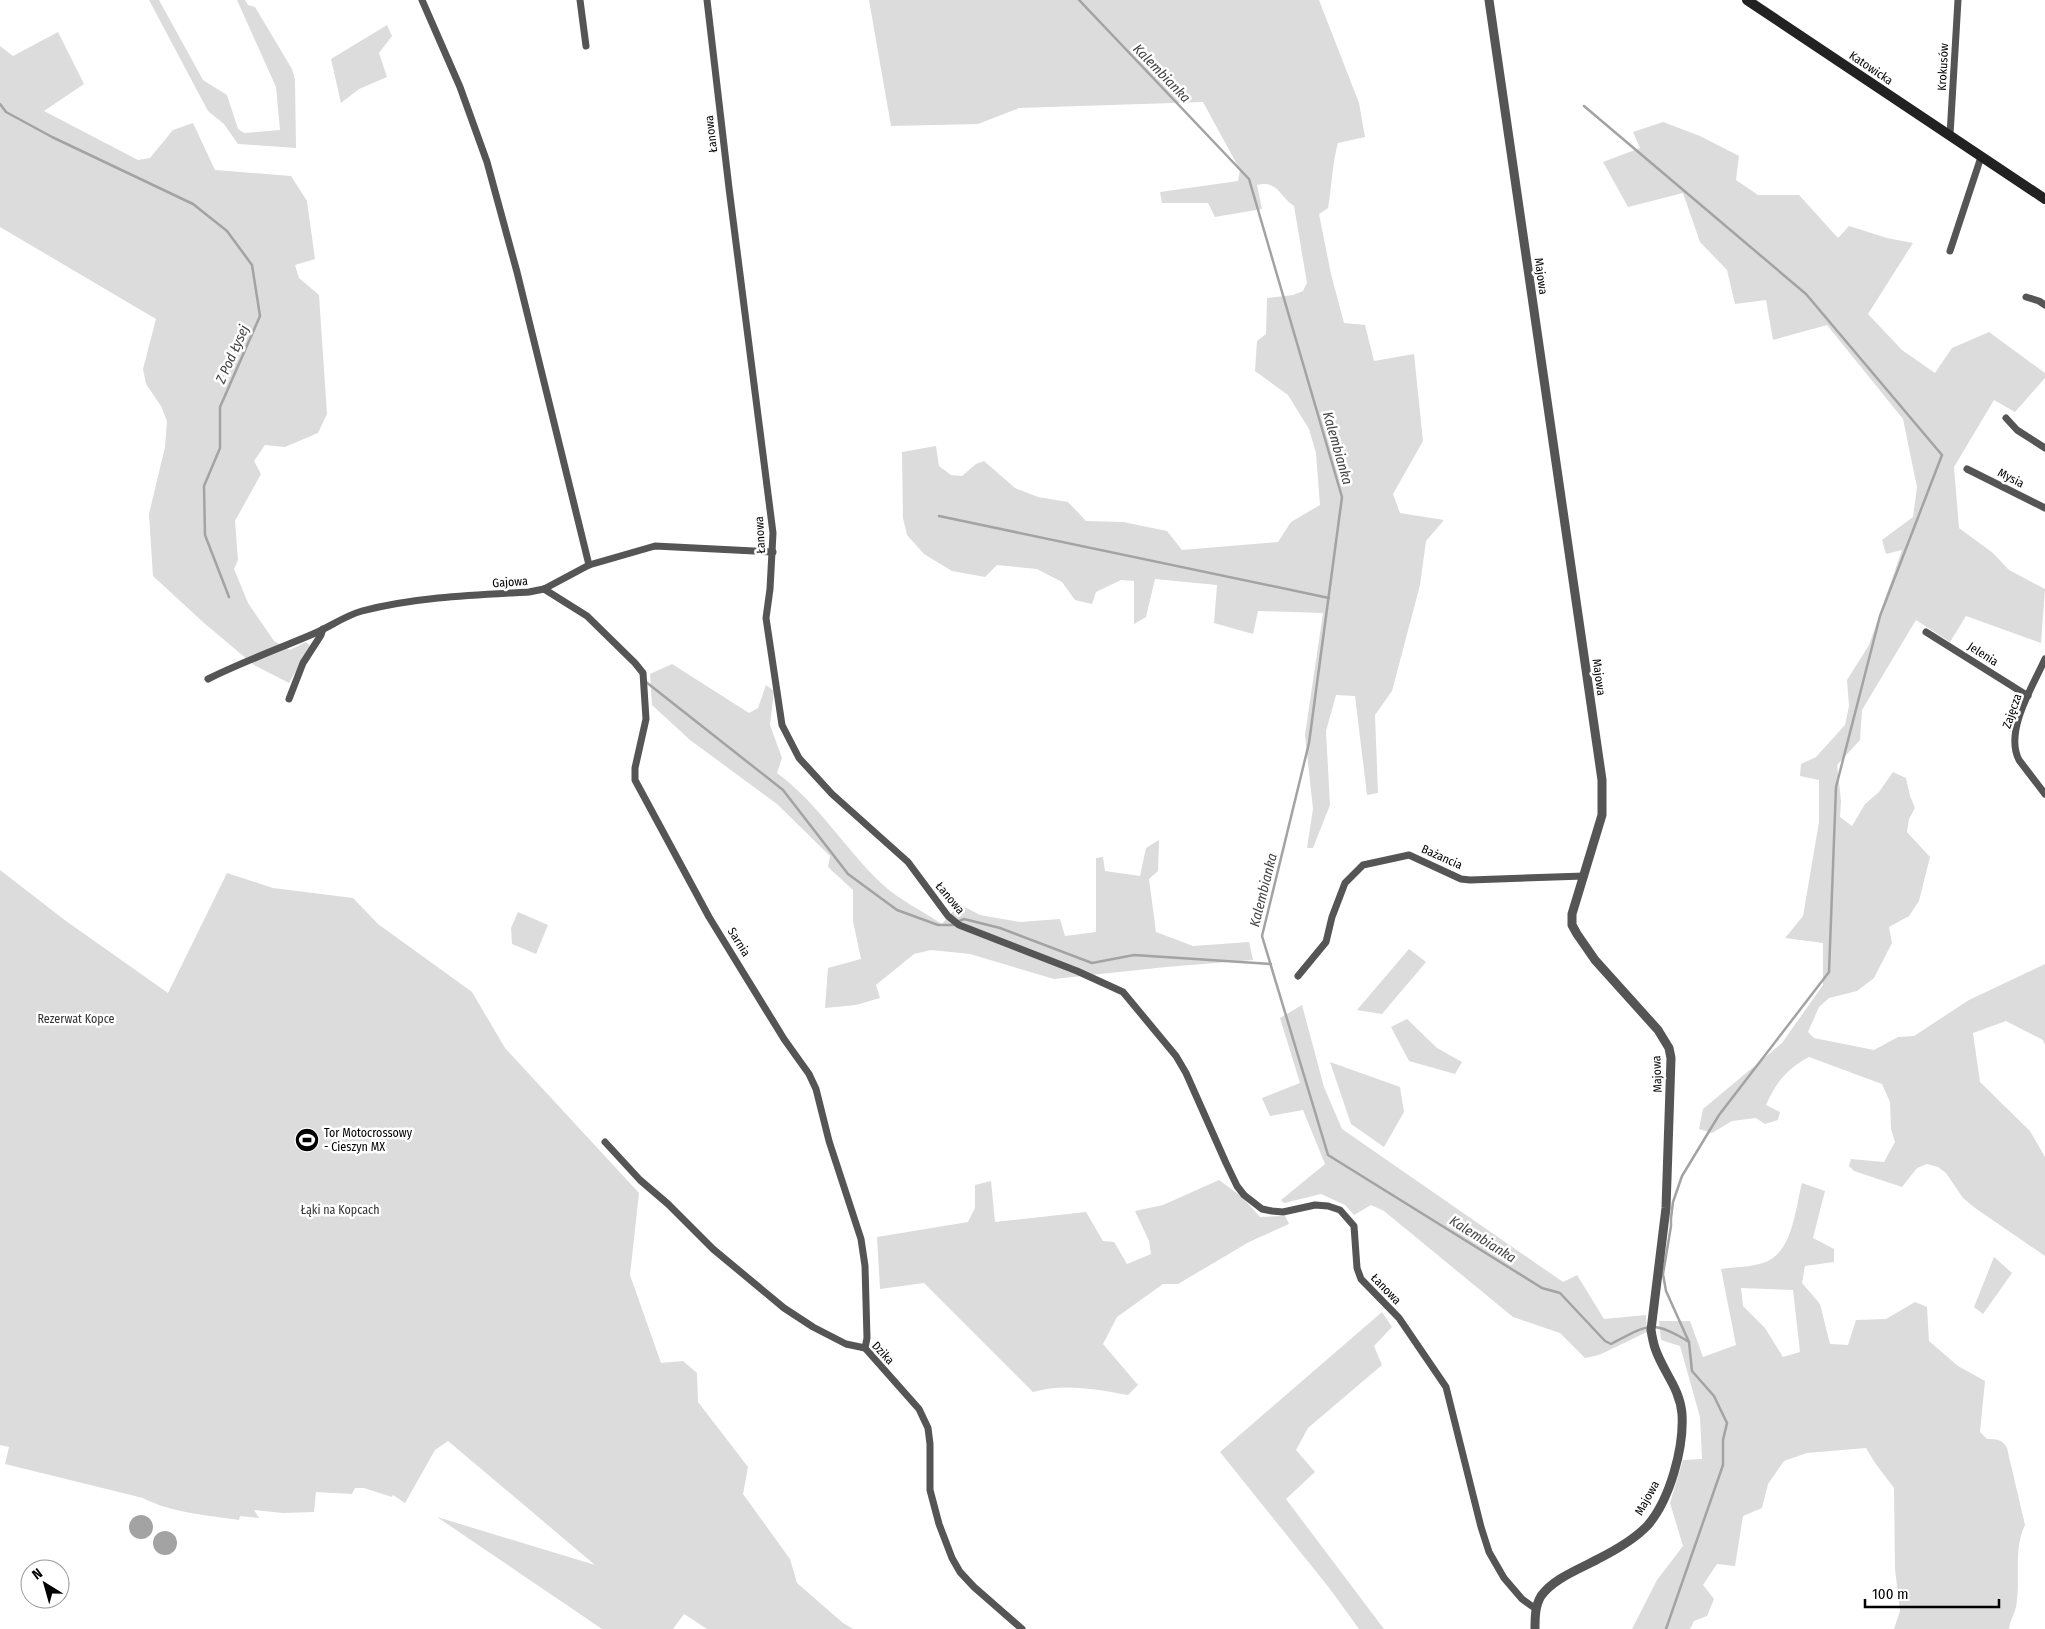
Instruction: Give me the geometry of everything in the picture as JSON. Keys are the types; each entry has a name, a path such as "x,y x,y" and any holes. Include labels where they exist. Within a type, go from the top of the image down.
{"main road":[{"name":"Katowicka","path":"1746,0 2045,199"}],"street":[{"path":"422,0 460,87 487,162 589,565"},
{"path":"580,0 586,46"},
{"name":"Łanowa","path":"707,0 773,534 766,618 780,699 782,725 799,758 832,794 908,862 948,916 959,925 1077,971 1123,992 1176,1056 1194,1087 1237,1186 1253,1203 1262,1208 1283,1212 1316,1205 1328,1206 1340,1210 1354,1226 1357,1268 1361,1279 1399,1318 1446,1387 1481,1528 1489,1552 1504,1578 1522,1599 1536,1610"},
{"name":"Majowa","path":"1488,0 1602,780 1602,815 1572,914 1572,925 1595,960 1658,1030 1671,1058 1666,1208 1651,1326 1655,1348 1680,1397 1682,1415 1681,1436 1673,1474 1665,1497 1648,1524 1621,1548 1565,1576 1541,1596 1536,1610 1535,1629"},
{"name":"Krokusów","path":"1950,135 1958,0"},
{"path":"1950,251 1982,157"},
{"path":"2026,297 2045,305"},
{"path":"2006,418 2017,430 2045,448"},
{"name":"Mysia","path":"1967,469 2045,508"},
{"name":"Gajowa","path":"208,679 237,664 324,629 348,616 410,602 529,592 544,589 589,565 655,546 773,552"},
{"name":"Sarnia","path":"544,589 587,616 644,673 646,719 635,768 635,780 709,917 784,1039 809,1074 816,1089 829,1141 861,1239 865,1266 867,1338 865,1348"},
{"path":"289,698 303,663 324,629"},
{"name":"Jelenia","path":"1926,632 2028,696"},
{"name":"Zajęcza","path":"2045,658 2016,726 2014,738 2016,754 2024,768 2045,794"},
{"name":"Bażancia","path":"1298,976 1326,942 1332,917 1345,883 1363,865 1409,855 1461,879 1584,876"},
{"name":"Dzika","path":"605,1142 640,1180 668,1204 713,1249 784,1308 813,1327 846,1344 865,1348 919,1409 928,1428 930,1490 939,1524 952,1558 960,1572 974,1587 1022,1629"}],"green space":[{"path":"149,0 159,0 203,80 227,95 238,129 244,133 280,130 276,87 237,0 245,0 248,5 255,7 292,69 295,80 296,148 238,144 224,124 208,111"},
{"path":"869,0 1319,0 1359,103 1365,137 1338,143 1334,159 1328,208 1319,214 1331,274 1344,323 1365,325 1374,361 1414,354 1423,441 1393,494 1400,513 1444,520 1426,541 1420,585 1392,691 1375,715 1378,793 1367,795 1355,696 1336,695 1326,731 1330,805 1313,848 1307,848 1313,809 1305,735 1323,613 1258,611 1253,634 1214,623 1217,585 1155,579 1146,617 1134,624 1134,581 1121,580 1096,592 1092,604 1075,600 1062,582 1037,569 997,565 985,577 952,571 924,554 907,535 903,518 902,452 936,446 939,466 951,475 962,476 976,464 984,461 1015,488 1038,497 1068,502 1086,521 1123,522 1167,531 1182,550 1278,542 1291,522 1320,505 1316,453 1309,429 1288,395 1255,371 1257,341 1266,334 1267,298 1293,295 1303,291 1307,283 1294,206 1274,187 1264,184 1257,185 1262,209 1215,217 1208,203 1162,203 1160,192 1238,181 1240,170 1203,102 1019,108 978,124 891,126"},
{"path":"387,25 392,36 379,53 387,77 359,89 341,103 331,59"},
{"path":"58,32 84,84 44,111 138,160 150,158 173,130 193,123 215,170 291,176 307,201 315,259 295,265 299,278 319,295 327,414 318,433 285,447 265,445 254,461 261,474 235,521 238,560 234,569 248,603 274,641 290,650 306,642 310,646 289,683 254,665 204,623 153,576 149,514 165,447 167,421 161,406 146,384 143,369 156,319 0,227 0,46 13,56"},
{"path":"1663,122 1700,136 1739,156 1736,180 1758,195 1799,195 1838,238 1849,226 1887,238 1913,243 1868,314 1902,350 1935,373 1952,348 1989,332 2045,373 2045,378 2015,412 1994,400 1954,467 1959,528 1993,553 2009,570 2045,589 2041,643 1966,616 1950,642 1916,620 1862,710 1860,740 1837,765 1841,801 1840,817 1852,826 1865,804 1879,792 1893,772 1906,778 1915,808 1909,819 1907,832 1930,857 1919,901 1909,916 1889,927 1892,943 1874,978 1857,991 1829,998 1819,1007 1808,1032 1814,1038 1874,1050 1898,1037 1914,1036 1969,1000 2045,964 2045,1045 2043,1040 2006,1021 1973,1033 1980,1082 2030,1131 2045,1157 2045,1256 1975,1208 1963,1198 1946,1173 1938,1167 1927,1164 1917,1168 1902,1187 1854,1171 1849,1166 1851,1159 1884,1162 1895,1142 1891,1129 1890,1102 1882,1084 1809,1057 1788,1071 1778,1083 1766,1105 1780,1112 1778,1120 1765,1124 1756,1118 1732,1121 1712,1133 1699,1129 1703,1109 1782,1043 1823,985 1823,943 1785,938 1803,916 1819,822 1819,780 1800,776 1801,764 1816,757 1845,725 1849,706 1847,680 1869,645 1902,550 1886,554 1882,540 1913,517 1917,487 1903,419 1827,325 1773,340 1766,300 1735,304 1727,270 1700,242 1683,193 1628,207 1603,162 1640,148 1633,132"},
{"path":"672,664 749,713 758,708 766,685 774,691 770,725 782,758 777,773 806,798 888,890 942,924 959,904 980,915 1020,922 1060,919 1065,936 1096,932 1096,858 1103,857 1105,871 1140,876 1146,848 1159,840 1158,871 1149,879 1156,932 1193,946 1249,942 1253,960 1054,979 970,954 931,950 914,954 876,985 880,998 856,1005 825,1008 828,968 861,959 853,921 853,890 828,867 830,856 777,804 690,740 652,705 650,674"},
{"name":"Łąki na Kopcach","path":"0,870 66,921 168,993 227,873 273,888 353,898 378,924 472,992 505,1048 639,1193 630,1275 661,1363 683,1361 697,1373 698,1402 748,1467 743,1494 790,1559 797,1583 843,1623 853,1629 707,1629 684,1614 673,1629 602,1629 437,1517 595,1565 448,1441 435,1450 405,1503 393,1495 392,1497 364,1488 355,1488 352,1494 316,1492 314,1512 283,1513 254,1510 259,1518 240,1516 239,1520 177,1510 143,1498 5,1464 9,1447 0,1445"},
{"path":"518,912 548,925 536,954 512,944 511,928"},
{"path":"1409,949 1426,962 1382,1014 1357,1010"},
{"path":"1302,1005 1324,1087 1342,1129 1563,1282 1577,1275 1604,1319 1646,1315 1647,1332 1599,1355 1585,1358 1560,1333 1513,1317 1384,1211 1371,1205 1354,1215 1345,1205 1321,1194 1284,1203 1281,1200 1325,1164 1303,1110 1270,1116 1262,1098 1300,1083 1280,1018"},
{"path":"1407,1019 1437,1048 1462,1062 1455,1074 1409,1061 1391,1027"},
{"path":"1330,1062 1400,1087 1404,1112 1384,1147 1351,1124"},
{"path":"1219,1180 1242,1197 1260,1217 1285,1216 1289,1224 1249,1242 1178,1284 1163,1284 1117,1317 1103,1344 1138,1385 1128,1395 1068,1387 1033,1392 924,1283 880,1289 877,1237 968,1222 975,1208 975,1185 991,1181 995,1222 1086,1212 1103,1241 1114,1242 1127,1264 1151,1254 1149,1241 1135,1211 1163,1205"},
{"path":"1802,1183 1825,1191 1813,1238 1834,1249 1834,1262 1805,1266 1802,1283 1820,1304 1830,1344 1848,1345 1856,1320 1886,1319 1915,1302 1927,1307 1929,1341 1958,1366 1985,1381 1980,1432 1987,1439 2001,1441 2007,1448 2025,1525 2019,1544 2016,1607 2009,1629 1894,1629 1900,1611 1895,1569 1894,1488 1866,1448 1807,1453 1784,1461 1768,1484 1762,1508 1743,1516 1735,1566 1717,1564 1703,1585 1714,1599 1707,1616 1694,1621 1690,1629 1632,1629 1657,1580 1683,1546 1670,1503 1683,1460 1702,1459 1700,1417 1680,1346 1661,1340 1659,1321 1690,1321 1703,1357 1736,1345 1721,1269 1763,1263 1773,1258 1781,1250 1787,1241 1791,1229","holes":["1741,1288 1793,1290 1800,1352 1783,1357 1765,1328 1743,1306"]},
{"path":"1994,1257 2012,1273 1983,1314 1974,1307"},
{"path":"1382,1312 1392,1327 1374,1346 1382,1365 1308,1428 1296,1450 1315,1472 1286,1499 1384,1629 1359,1629 1330,1589 1220,1452"}],"shaded area":[{"path":"141,1515 149,1519 153,1527 149,1535 141,1539 133,1535 129,1527 133,1519"},
{"path":"165,1531 173,1535 177,1543 173,1551 165,1555 157,1551 153,1543 157,1535"}],"waterway":[{"name":"Kalembianka","path":"1079,0 1249,179 1342,497 1309,743 1262,936 1328,1155 1542,1288 1560,1293 1605,1341 1611,1344 1634,1332 1650,1327 1666,1330 1689,1342 1692,1371 1714,1396 1727,1423 1723,1440 1723,1465 1666,1629"},
{"name":"Z Pod Łysej","path":"0,104 6,112 52,137 193,204 227,231 252,265 260,316 220,407 220,448 204,486 205,535 229,597"},
{"path":"1584,106 1806,294 1942,455 1880,616 1836,787 1829,972 1719,1115 1682,1176 1673,1202 1663,1274 1666,1291 1689,1342"},
{"path":"939,516 1329,598"},
{"path":"646,682 783,790 848,874 897,910 938,925 954,925"},
{"path":"959,921 964,919 1000,928 1092,963 1134,955 1271,964"}],"place":[{"name":"Tor Motocrossowy - Cieszyn MX","path":"307,1140"}],"park label":[{"name":"Rezerwat Kopce","path":"76,1019"}]}
